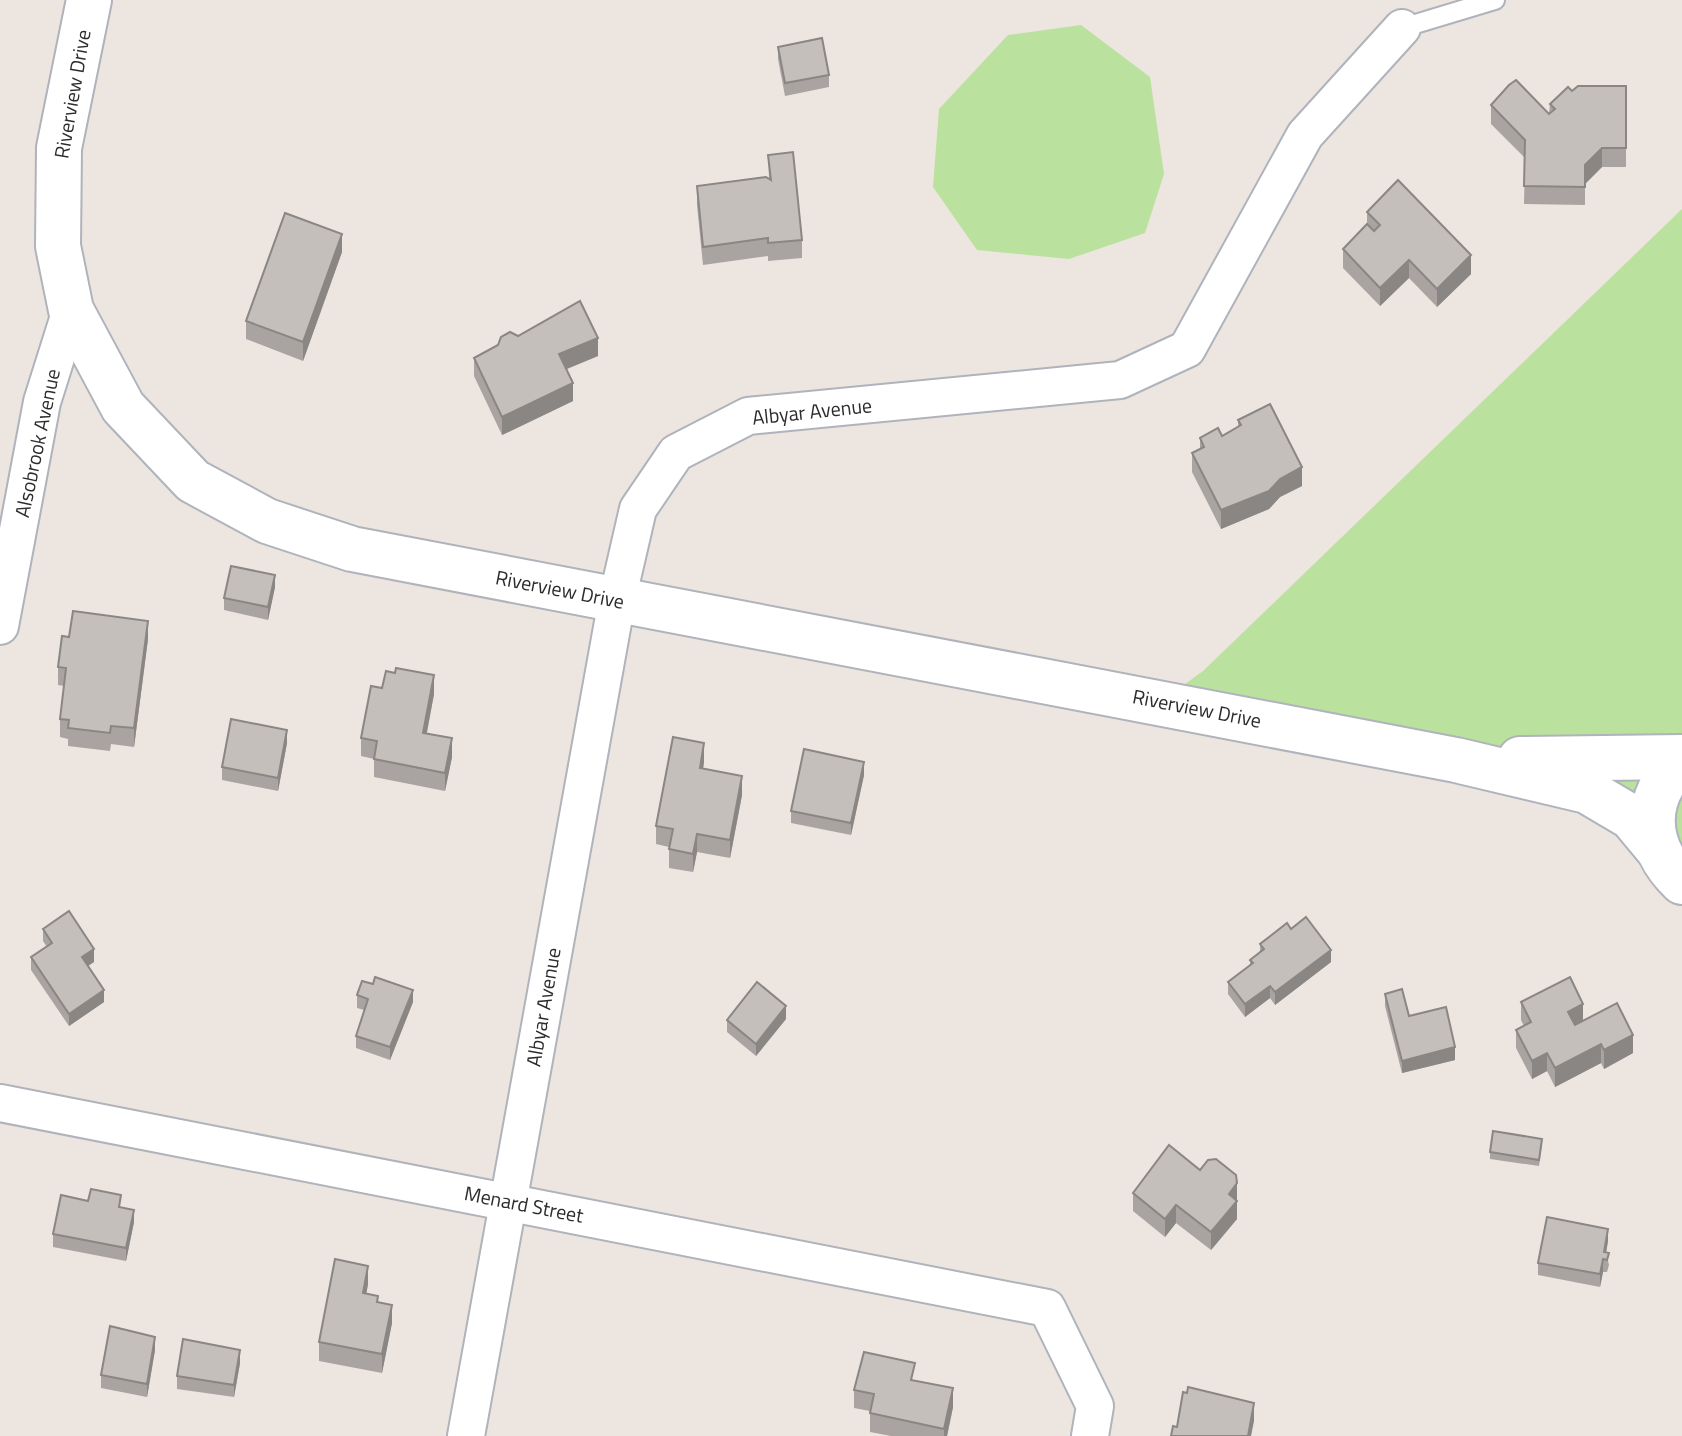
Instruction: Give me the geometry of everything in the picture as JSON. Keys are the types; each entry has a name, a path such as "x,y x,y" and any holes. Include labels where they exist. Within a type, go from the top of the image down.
{"street":[{"name":"Riverview Drive","path":"89,0 59,148 58,246 71,310 123,407 193,481 267,521 352,549 1456,760 1587,791 1631,817 1656,847 1666,867 1682,882"},
{"name":"Albyar Avenue","path":"466,1436 617,600 638,509 676,453 748,416 1120,380 1187,349 1305,135 1402,28"},
{"name":"Alsobrook Avenue","path":"0,626 42,402 71,310"},
{"name":"Riverview Drive","path":"1456,760 1682,759"},
{"name":"Riverview Drive","path":"1656,847 1651,822 1655,797 1667,775 1682,759"},
{"name":"Menard Street","path":"0,1103 1047,1308 1095,1406 1090,1436"}],"lane":[{"path":"1402,28 1495,0"}],"green space":[{"path":"1081,25 1150,77 1164,174 1145,233 1069,259 977,250 933,187 939,109 1008,35"},
{"path":"1682,209 1682,882 1631,817 1162,701 1203,671"}],"building":[{"path":"822,38 829,75 785,83 778,47"},
{"path":"1516,80 1549,114 1555,109 1550,104 1568,87 1572,91 1578,86 1626,86 1626,148 1602,148 1585,165 1585,187 1524,186 1525,140 1491,105"},
{"path":"793,152 802,240 768,243 768,238 703,247 697,186 766,177 771,180 768,155"},
{"path":"1398,180 1471,255 1437,289 1409,260 1380,288 1343,249 1367,224 1374,231 1380,225 1367,212"},
{"path":"285,213 342,234 303,342 246,321"},
{"path":"580,301 598,338 559,354 573,383 502,417 474,358 498,345 501,337 510,332 518,336"},
{"path":"1270,404 1302,467 1280,479 1269,491 1221,510 1192,453 1204,447 1200,438 1218,428 1222,436 1241,425 1238,420"},
{"path":"231,566 275,575 268,607 224,598"},
{"path":"73,611 148,621 134,728 111,726 110,733 68,728 69,720 60,719 66,668 58,667 62,636 69,637"},
{"path":"396,668 434,675 423,733 452,738 445,773 374,759 377,741 361,738 371,686 382,688 386,671 395,673"},
{"path":"231,719 287,730 278,778 222,767"},
{"path":"673,737 704,743 700,768 742,776 730,840 697,834 693,854 669,849 673,829 656,826"},
{"path":"804,749 864,762 851,823 791,811"},
{"path":"69,911 94,949 82,957 104,990 69,1014 31,957 52,943 43,929"},
{"path":"1306,917 1331,950 1275,992 1270,986 1245,1004 1228,982 1253,963 1250,960 1264,949 1260,944 1287,923 1291,929"},
{"path":"375,977 413,990 390,1047 356,1036 368,999 357,995 362,981 373,984"},
{"path":"1570,977 1583,1004 1568,1012 1575,1025 1617,1003 1633,1035 1604,1050 1601,1044 1555,1068 1547,1053 1532,1061 1516,1030 1531,1022 1521,1002"},
{"path":"757,982 786,1006 756,1044 727,1020"},
{"path":"1402,989 1409,1016 1446,1007 1455,1047 1402,1061 1385,994"},
{"path":"1493,1131 1542,1139 1539,1160 1490,1152"},
{"path":"1169,1145 1200,1170 1208,1160 1216,1159 1236,1175 1237,1183 1229,1194 1237,1201 1211,1232 1176,1205 1165,1219 1133,1193"},
{"path":"91,1189 121,1195 119,1207 134,1210 126,1248 53,1234 61,1195 88,1201"},
{"path":"1547,1217 1608,1229 1604,1252 1609,1253 1607,1260 1603,1259 1600,1274 1538,1263"},
{"path":"335,1259 368,1266 363,1293 378,1296 377,1302 392,1305 382,1354 319,1342"},
{"path":"110,1326 155,1337 147,1384 101,1375"},
{"path":"183,1339 240,1350 234,1385 177,1376"},
{"path":"864,1352 915,1363 911,1380 953,1388 944,1429 870,1413 874,1394 854,1390"},
{"path":"1188,1387 1254,1403 1248,1436 1171,1436 1173,1426 1177,1427 1183,1392 1187,1393"}]}
